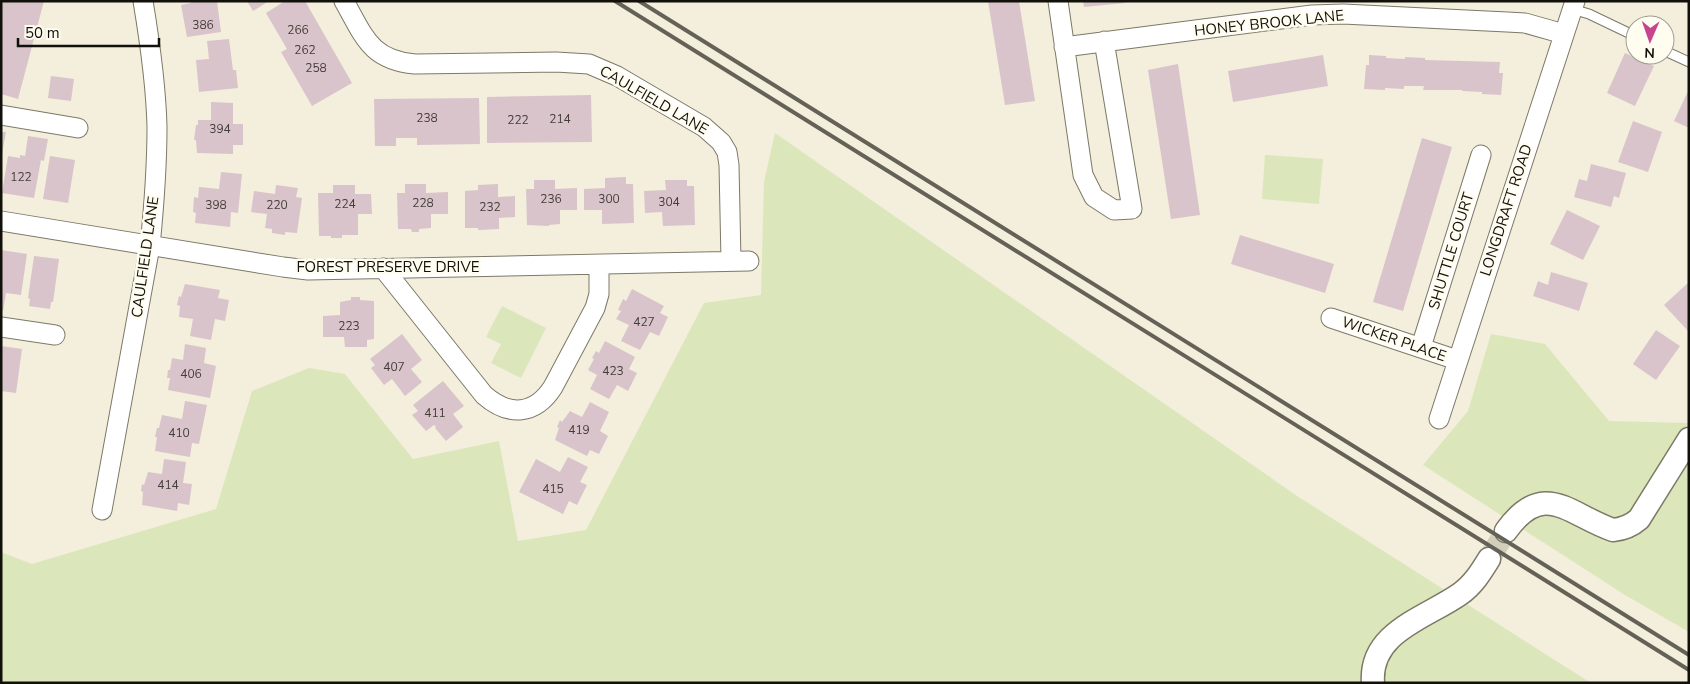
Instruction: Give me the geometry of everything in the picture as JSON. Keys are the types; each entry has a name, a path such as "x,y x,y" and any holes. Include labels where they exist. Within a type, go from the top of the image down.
{"street":[{"name":"CAULFIELD LANE","path":"102,510 150,246 155,184 157,126 153,66 143,1"},
{"name":"CAULFIELD LANE","path":"344,1 372,47 379,54 396,62 415,64 556,62 589,64 608,71 704,128 721,142 726,152 740,261"},
{"path":"1058,1 1083,175 1094,197 1114,210 1132,209 1104,41"},
{"name":"LONGDRAFT ROAD","path":"1438,419 1574,5"},
{"name":"HONEY BROOK LANE","path":"1064,47 1312,15 1343,14 1525,23 1564,34"},
{"path":"1,115 78,128"},
{"name":"SHUTTLE COURT","path":"1421,347 1481,155"},
{"name":"FOREST PRESERVE DRIVE","path":"1,221 296,269 740,261"},
{"path":"383,268 484,395 498,405 514,410 533,407 547,396 554,387 595,308 599,294 599,265"},
{"name":"WICKER PLACE","path":"1331,318 1457,360"},
{"path":"1,326 55,335"},
{"path":"1506,531 1515,519 1532,506 1550,503 1560,505 1613,530 1633,525 1639,519 1689,439"},
{"path":"1373,683 1375,662 1382,645 1394,634 1460,594 1474,582 1489,559"}],"lane":[{"path":"1574,5 1625,31"},
{"path":"1675,56 1689,62"}],"green space":[{"path":"775,133 1297,496 1591,683 1,683 1,552 32,564 216,509 252,391 309,368 345,374 413,459 499,441 518,541 586,530 704,303 761,295 764,182"},
{"path":"1265,155 1323,159 1319,204 1262,199"},
{"path":"502,306 546,328 521,378 491,363 501,344 486,337"},
{"path":"1491,334 1545,344 1609,421 1689,423 1689,632 1625,595 1423,465 1468,411"}],"building":[{"path":"1,1 44,1 18,99 1,94"},
{"path":"191,1 217,1 221,32 187,37 181,5 191,3"},
{"path":"247,1 269,1 253,11"},
{"path":"285,1 305,1 352,83 312,106 281,52 287,49 266,13"},
{"path":"988,1 1019,1 1035,101 1005,105"},
{"path":"1083,1 1125,1 1125,3 1084,7"},
{"path":"229,39 233,70 236,70 238,88 199,92 196,60 209,59 207,41"},
{"path":"1625,53 1625,65 1654,66 1635,106 1607,93"},
{"path":"1323,55 1328,86 1233,102 1228,71"},
{"path":"1369,55 1386,56 1386,58 1405,59 1405,57 1425,58 1425,60 1500,62 1499,73 1503,73 1501,95 1462,90 1423,90 1424,86 1404,86 1404,89 1385,88 1385,90 1364,89 1366,65 1369,65"},
{"path":"1178,64 1200,215 1171,219 1148,70"},
{"path":"51,76 74,79 71,101 48,98"},
{"path":"1689,89 1689,128 1674,121"},
{"path":"591,95 592,142 487,143 487,97"},
{"path":"479,98 480,144 417,145 417,138 396,138 396,146 375,146 374,99"},
{"path":"211,102 233,103 233,124 243,124 243,145 233,145 233,154 197,153 196,140 194,140 196,125 198,125 198,120 211,120"},
{"path":"1633,121 1662,132 1648,172 1618,162"},
{"path":"1,132 6,132 2,154 1,154"},
{"path":"28,136 48,139 44,161 41,160 34,198 2,193 8,156 20,158 20,155 25,156"},
{"path":"1422,138 1452,147 1403,311 1373,302"},
{"path":"50,156 75,160 68,203 43,199"},
{"path":"1591,164 1626,173 1619,198 1614,196 1611,207 1574,197 1579,179 1587,181"},
{"path":"221,172 242,174 238,213 231,212 230,227 195,223 196,213 193,212 194,197 198,198 199,187 219,189"},
{"path":"626,177 626,184 633,184 634,223 602,224 602,210 584,210 584,189 605,188 605,178"},
{"path":"534,180 555,180 555,189 577,188 577,210 560,210 560,224 549,226 527,225 526,189 534,189"},
{"path":"665,180 687,180 687,186 694,186 695,225 663,226 662,212 645,213 644,191 666,190"},
{"path":"405,184 426,184 426,193 448,192 448,214 431,214 431,228 419,229 419,232 412,232 411,229 398,229 397,193 405,193"},
{"path":"498,184 498,197 515,196 515,217 499,218 499,229 478,230 478,228 465,228 465,191 478,190 478,185"},
{"path":"276,185 298,188 296,197 302,198 297,233 285,232 285,235 272,233 272,229 265,228 267,214 251,212 254,191 275,194"},
{"path":"333,185 355,185 355,194 371,194 372,214 358,214 358,235 342,235 342,238 319,236 318,193 333,193"},
{"path":"1567,210 1600,226 1583,260 1550,244"},
{"path":"1240,235 1334,264 1325,293 1231,264"},
{"path":"1,250 27,254 21,295 6,293 3,311 1,311"},
{"path":"34,256 59,259 53,302 51,302 50,309 29,306 30,299 28,298"},
{"path":"1551,272 1588,283 1579,311 1533,296 1538,281 1548,285"},
{"path":"1689,282 1689,332 1664,305"},
{"path":"185,284 220,290 218,298 229,300 225,321 215,319 211,340 190,336 193,319 179,317 180,306 177,305"},
{"path":"632,289 664,306 660,313 668,317 659,336 650,332 640,350 621,341 629,325 616,319 621,311 618,310 623,299 626,301"},
{"path":"351,297 360,297 360,300 374,301 374,339 367,340 367,347 345,347 344,337 323,337 323,316 340,315 340,302 351,300"},
{"path":"1656,330 1680,346 1656,380 1633,364"},
{"path":"402,334 422,360 411,369 422,382 405,396 392,379 384,385 371,368 375,365 370,359"},
{"path":"605,341 635,357 629,369 637,373 628,391 617,385 609,399 590,389 597,375 588,370 596,351 599,353"},
{"path":"185,344 206,348 204,363 216,366 210,398 168,390 170,378 167,378 168,370 170,370 172,358 183,360"},
{"path":"1,346 22,349 16,393 1,391"},
{"path":"443,381 464,406 453,414 463,427 446,441 434,425 426,431 412,415 418,411 413,405"},
{"path":"185,401 207,405 199,444 192,443 190,457 155,451 157,437 155,437 162,415 182,419"},
{"path":"590,402 609,412 600,431 608,436 599,454 590,450 587,456 555,440 560,420 562,422 570,411 582,417"},
{"path":"568,457 588,467 580,482 587,485 577,505 569,501 563,514 519,492 536,459 560,472"},
{"path":"164,459 186,462 183,483 192,484 189,505 178,503 177,511 142,505 142,484 144,485 148,472 162,474"}],"tunnel":[{"path":"1489,559 1506,531"}],"railway":[{"path":"615,1 1689,670"},
{"path":"639,1 1689,655"}]}
